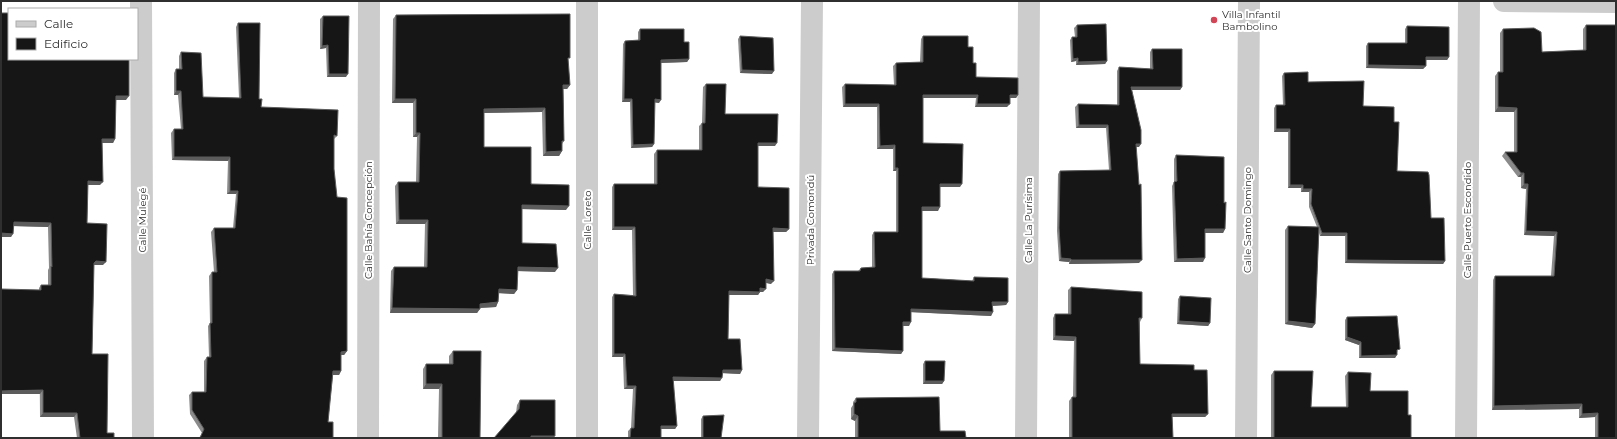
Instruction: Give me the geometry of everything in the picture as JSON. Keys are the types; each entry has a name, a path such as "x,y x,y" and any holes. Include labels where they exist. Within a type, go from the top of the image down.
{"street":[{"name":"Calle Mulegé","path":"141,1 143,438"},
{"name":"Calle Bahía Concepción","path":"368,438 369,1"},
{"name":"Calle Loreto","path":"587,1 587,438"},
{"name":"Privada Comondú","path":"808,438 812,1"},
{"name":"Calle La Purísima","path":"1026,438 1030,1"},
{"name":"Calle Santo Domingo","path":"1246,438 1249,1"},
{"name":"Calle Puerto Escondido","path":"1466,438 1469,1"},
{"path":"1504,1 1616,2"}],"building":[{"path":"1,13 8,13 8,60 129,60 129,96 116,96 115,139 102,139 103,182 88,181 87,223 107,224 106,262 96,261 94,263 92,354 108,354 107,433 114,433 114,438 80,438 77,413 43,413 43,390 1,391 1,289 41,290 41,285 51,285 51,266 52,267 51,223 14,222 13,234 1,233"},
{"path":"570,14 570,58 568,58 570,85 563,85 564,141 562,141 562,151 546,152 545,108 484,109 484,147 531,147 531,184 569,185 569,206 522,205 522,243 556,244 558,268 518,267 517,290 499,289 498,302 480,304 480,309 392,308 394,267 427,267 428,220 399,220 398,182 419,182 420,133 416,133 416,99 395,99 396,15"},
{"path":"323,16 349,16 348,74 329,74 328,45 322,46"},
{"path":"238,23 260,23 259,99 262,99 261,107 338,110 337,136 334,135 334,169 337,197 347,198 347,351 341,352 341,371 333,371 328,422 333,422 333,438 200,438 204,429 192,410 192,392 206,392 207,357 211,357 210,323 212,323 212,272 217,272 214,228 235,228 238,191 230,191 230,157 174,157 174,129 183,129 181,91 176,91 176,69 182,69 181,52 201,53 203,97 241,98"},
{"path":"1106,24 1107,61 1078,62 1078,58 1073,59 1072,37 1077,37 1077,25"},
{"path":"1586,25 1616,25 1616,438 1598,438 1598,413 1582,414 1582,404 1494,406 1495,276 1554,276 1557,232 1526,231 1528,184 1524,184 1524,173 1521,173 1505,152 1517,152 1517,108 1498,107 1498,72 1503,72 1503,29 1534,28 1541,32 1542,52 1586,50"},
{"path":"1407,26 1449,27 1449,57 1426,57 1426,66 1368,65 1368,43 1407,43"},
{"path":"640,29 684,29 684,42 689,42 689,59 661,60 661,100 655,99 654,144 633,145 632,99 624,99 625,41 640,40"},
{"path":"740,36 773,38 774,71 742,70"},
{"path":"923,36 968,36 968,47 973,47 973,63 976,63 976,77 1018,78 1018,95 1010,95 1010,104 977,104 978,95 923,95 923,143 963,144 962,184 940,184 940,207 922,207 922,278 974,281 974,277 1008,278 1008,302 992,302 993,312 911,309 911,322 903,322 903,351 835,348 834,271 860,271 861,268 875,267 874,232 898,232 898,168 895,168 895,145 880,146 879,104 845,104 845,84 896,85 896,63 923,62"},
{"path":"1152,49 1182,49 1182,87 1131,87 1141,130 1141,144 1136,144 1139,185 1141,184 1142,260 1071,260 1061,258 1059,228 1060,171 1111,170 1108,125 1079,125 1078,104 1119,105 1119,67 1153,69"},
{"path":"1308,72 1308,82 1364,81 1363,106 1394,107 1394,122 1399,122 1397,171 1428,172 1431,218 1444,218 1445,261 1347,260 1347,233 1322,233 1311,204 1312,189 1303,189 1303,185 1290,185 1290,129 1276,129 1276,105 1285,105 1284,73"},
{"path":"706,84 726,84 725,114 778,114 777,143 758,143 758,187 789,188 789,229 773,228 774,281 766,279 766,289 760,288 760,292 729,291 728,339 740,339 742,370 723,370 722,378 673,377 677,426 661,426 661,438 630,438 631,428 634,428 636,386 627,386 625,354 614,354 614,294 636,296 635,227 614,227 614,184 657,184 657,150 702,150 702,123 705,123"},
{"path":"1176,155 1224,157 1224,203 1226,202 1225,229 1205,229 1205,258 1177,259 1174,182 1177,181"},
{"path":"1288,226 1319,227 1315,324 1288,321"},
{"path":"1071,287 1142,292 1142,318 1139,318 1140,364 1194,365 1194,370 1207,370 1208,414 1172,414 1173,438 1072,438 1072,397 1076,397 1076,337 1055,336 1055,314 1071,314"},
{"path":"1180,296 1211,298 1210,323 1179,321"},
{"path":"1397,316 1400,349 1397,350 1397,355 1361,356 1361,342 1347,337 1347,317"},
{"path":"453,351 481,351 480,438 442,438 442,384 426,384 426,364 453,364"},
{"path":"925,361 945,361 944,381 925,381"},
{"path":"1274,371 1313,371 1311,407 1348,407 1348,372 1371,373 1370,391 1408,391 1408,415 1411,415 1411,438 1274,438"},
{"path":"939,397 940,431 965,431 966,438 858,438 858,416 854,414 854,403 856,402 856,398"},
{"path":"520,400 555,400 555,436 531,436 531,438 494,438 519,409"},
{"path":"724,415 721,438 703,438 703,416"}],"place":[{"name":"Villa Infantil Bambolino","path":"1214,20"}]}
